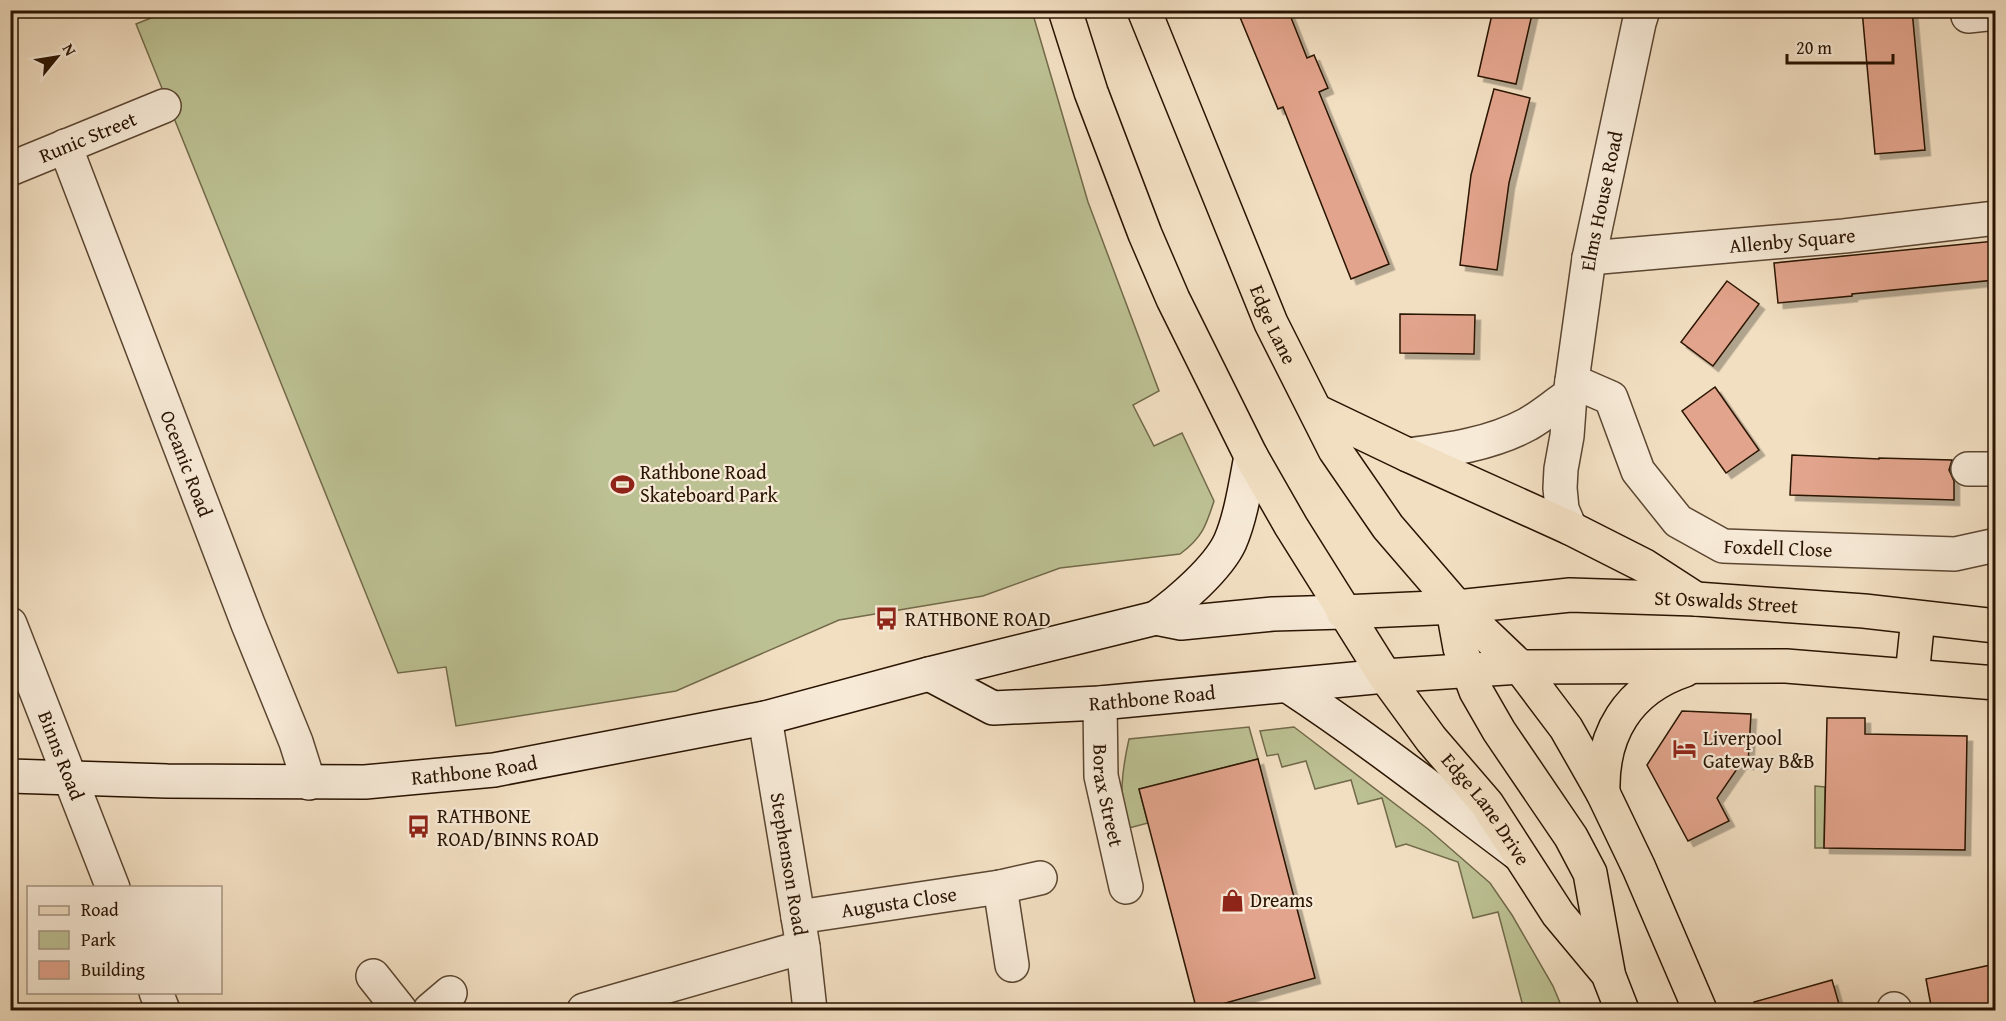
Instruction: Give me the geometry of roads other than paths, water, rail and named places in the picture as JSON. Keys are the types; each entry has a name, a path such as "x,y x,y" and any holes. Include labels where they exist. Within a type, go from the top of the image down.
{"main road":[{"path":"1065,10 1091,92 1145,234 1173,299 1251,456 1343,612"},
{"name":"Edge Lane","path":"1144,10 1270,323 1335,450 1388,526 1457,607"},
{"path":"1316,411 1570,528 1646,566 1696,599"},
{"name":"St Oswalds Street","path":"1343,612 1457,607 1570,595 1696,599 1864,611 1995,626"},
{"path":"1608,975 1590,873 1571,837 1487,712 1467,670 1455,629 1454,615 1457,607 1520,667 1566,728 1603,793 1640,868 1700,1011"},
{"name":"Edge Lane Drive","path":"1343,612 1385,676 1431,739 1487,804 1558,914 1608,975 1622,1011"},
{"path":"1912,676 1918,618"},
{"path":"1603,793 1602,774 1605,758 1611,737 1625,711 1648,688 1695,666"},
{"path":"1385,676 1520,667 1786,666 1995,683"}],"street":[{"name":"Elms House Road","path":"1570,528 1562,509 1561,469 1568,436 1571,388 1589,258 1643,10"},
{"name":"Runic Street","path":"10,169 164,106"},
{"name":"Oceanic Road","path":"65,146 243,614 296,742 309,783"},
{"name":"Allenby Square","path":"1589,258 1844,236 1995,218"},
{"path":"1408,455 1462,448 1503,435 1528,424 1571,388"},
{"name":"Foxdell Close","path":"1571,388 1611,398 1638,471 1678,520 1723,546 1955,554 1995,545"},
{"path":"1156,618 1179,601 1218,560 1230,542 1244,493 1251,456"},
{"name":"Rathbone Road","path":"10,776 309,783 365,782 494,770 765,718 929,674 1156,618 1181,623 1273,614 1343,612"},
{"name":"Binns Road","path":"10,624 112,886"},
{"name":"Rathbone Road","path":"929,674 993,708 1100,703 1385,676"},
{"path":"1288,686 1402,765 1521,855"},
{"name":"Borax Street","path":"1100,703 1101,776 1126,887"},
{"name":"Stephenson Road","path":"765,718 801,932 810,1011"},
{"name":"Augusta Close","path":"584,1011 801,932 1040,878"},
{"path":"1000,887 1012,965"},
{"path":"373,976 400,1011"},
{"path":"156,994 163,1011"}],"place":[{"name":"Rathbone Road Skateboard Park","path":"622,484"},
{"name":"RATHBONE ROAD","path":"887,619"},
{"name":"Liverpool Gateway B&B","path":"1685,749"},
{"name":"RATHBONE ROAD/BINNS ROAD","path":"419,827"},
{"name":"Dreams","path":"1232,900"}]}
